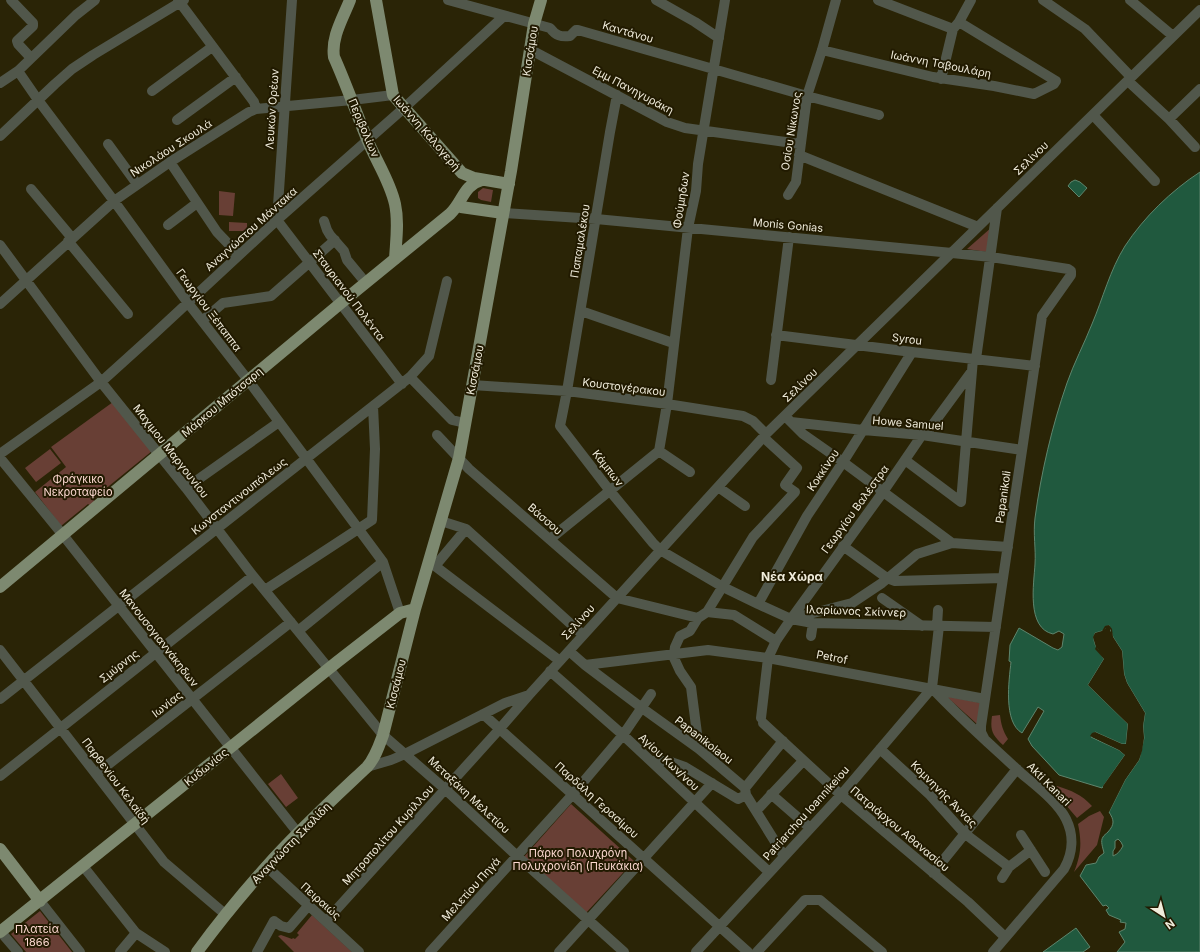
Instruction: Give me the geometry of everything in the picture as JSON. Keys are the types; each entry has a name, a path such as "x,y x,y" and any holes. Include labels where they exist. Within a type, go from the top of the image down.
{"main road":[{"name":"Περιβολίων","path":"350,0 334,40 334,57 367,141 387,180 395,205 397,233 395,259"},
{"name":"Ιωάννη Καλογερή","path":"376,0 393,95 462,173 468,177 509,184"},
{"name":"Κισσάμου","path":"383,735 415,609 432,565 441,521 459,458 504,213 534,24 541,0"},
{"path":"462,173 468,181 466,191"},
{"path":"466,191 477,181 482,180"},
{"name":"Μάρκου Μπότσαρη","path":"445,218 458,206 466,191"},
{"name":"Μάρκου Μπότσαρη","path":"0,587 341,303 460,207 469,197 466,191"},
{"path":"460,207 504,213"},
{"name":"Κυδωνίας","path":"0,932 329,668 400,613 415,609"},
{"name":"Αναγνώστη Σκαλίδη","path":"197,952 225,914 266,866 367,767 375,756 383,735"},
{"path":"0,849 40,901"}],"street":[{"path":"11,0 33,23 33,26 17,41 31,58"},
{"path":"0,83 18,71 83,3 95,0"},
{"name":"Λευκών Ορέων","path":"277,220 292,0"},
{"name":"Καντάνου","path":"448,0 467,3 504,16 550,28 554,33 561,36 570,36 578,30 807,96 879,115"},
{"path":"656,0 695,22 719,38"},
{"name":"Φούμηδων","path":"659,452 688,228 696,192 698,164 725,0"},
{"name":"Οσίου Νίκωνος","path":"788,195 796,182 807,96 836,0"},
{"path":"878,0 956,26"},
{"path":"941,79 956,26 971,0"},
{"path":"1044,0 1085,29 1195,147"},
{"path":"1130,0 1173,36"},
{"path":"0,136 72,69 180,1 212,47 254,102 256,109"},
{"name":"Σελίνου","path":"529,695 765,435 788,419 857,345 1200,10"},
{"name":"Αναγνώστου Μάντακα","path":"0,454 101,382 277,220 404,108 504,16"},
{"name":"Ιωάννη Ταβουλάρη","path":"822,50 941,79 994,86 1034,94 1054,84 1056,81 956,26"},
{"path":"152,91 212,47"},
{"name":"Εμμ Πανηγυράκη","path":"531,50 667,122 685,128 800,144"},
{"name":"Γεωργίου Ξέπαππα","path":"18,71 188,303 248,380 383,562 400,613"},
{"path":"177,120 236,77"},
{"path":"1169,119 1200,89"},
{"name":"Νικολάου Σκουλά","path":"0,304 114,201 170,162 234,121 256,109 393,95"},
{"name":"Παπαμαλέκου","path":"567,391 617,95"},
{"path":"1093,115 1156,181"},
{"path":"108,144 137,184"},
{"path":"799,155 978,227"},
{"path":"170,162 217,232 239,255"},
{"path":"31,189 128,314"},
{"path":"168,225 197,203"},
{"path":"906,460 960,502 962,501 972,370 991,257 997,208"},
{"name":"Monis Gonias","path":"504,213 596,219 952,253 991,257 1069,270"},
{"name":"Σταυριανού Πολέντα","path":"277,220 402,384"},
{"path":"324,222 326,230 344,251 347,260 366,283"},
{"path":"771,380 789,238"},
{"path":"202,321 223,303 271,296 335,240"},
{"name":"Μαχιμου Mαργουνίου","path":"0,245 101,382 186,488 253,576 383,735"},
{"name":"Papanikoli","path":"984,738 981,731 985,699 1042,316 1071,275 1071,271 1069,270"},
{"name":"Κωνσταντινουπόλεως","path":"0,699 402,384 420,368 429,356 447,281"},
{"path":"581,311 673,343"},
{"name":"Syrou","path":"776,335 1035,366"},
{"name":"Κοκκίνου","path":"758,604 807,516 843,462 912,352"},
{"name":"Γεωργίου Βαλέστρα","path":"762,721 768,658 776,641 790,619 972,370"},
{"path":"410,377 452,420 465,423"},
{"name":"Κουστογέρακου","path":"472,385 567,391 743,416 753,421 797,468 785,485 795,492 753,537 723,586"},
{"name":"Κάμπων","path":"567,391 560,426 610,491 660,550"},
{"path":"265,590 372,520 375,448 373,406"},
{"path":"788,419 803,434 952,543"},
{"name":"Howe Samuel","path":"788,419 863,430 924,435 1022,450"},
{"path":"186,488 279,422"},
{"name":"Βάσσου","path":"437,434 469,469 617,598"},
{"path":"550,539 659,452 690,472"},
{"name":"Μανουσογιαννάκηδων","path":"0,458 63,535 298,833"},
{"path":"718,487 745,506"},
{"path":"441,521 466,529 583,635"},
{"name":"Κισσάμου","path":"432,565 466,529"},
{"path":"790,619 852,603 917,554 952,543 1008,547"},
{"path":"843,546 887,578 895,581 1003,578"},
{"name":"Ιλαρίωνος Σκίννερ","path":"660,550 723,586 790,619 813,623 996,627"},
{"path":"298,631 383,562"},
{"path":"432,565 560,661"},
{"name":"Σμύρνης","path":"0,776 253,576"},
{"path":"699,749 691,686 680,671 674,658 674,647 680,636 690,631 723,586"},
{"path":"617,598 702,615 734,615 776,641"},
{"path":"882,598 922,626"},
{"path":"932,688 938,626 938,610"},
{"name":"Ιωνίας","path":"96,774 291,622"},
{"path":"811,636 813,623"},
{"name":"Παρθενίου Κελαϊδή","path":"0,650 164,862 225,914"},
{"name":"Petrof","path":"585,665 708,650 732,652 985,699"},
{"name":"Papanikolaou","path":"569,651 642,708 699,749 746,791 756,811 784,856"},
{"name":"Αγίου Κων/νου","path":"550,671 623,735 769,872"},
{"name":"Akti Kanari","path":"932,688 1057,805 1069,827 1072,844 1068,861 1064,869 993,952"},
{"name":"Patriarchou Ioannikeiou","path":"696,952 841,794 932,688"},
{"name":"Μελετίου Πηγά","path":"430,952 573,794 623,735 651,694"},
{"path":"367,767 405,754 505,703 529,695"},
{"name":"Μητροπολίτου Κυρίλλου","path":"326,921 529,695"},
{"name":"Παρδάλη Γερασίμου","path":"483,714 748,952"},
{"name":"Πατριάρχου Αθανασίου","path":"762,721 803,761 968,902 1005,937"},
{"name":"Μεταξάκη Μελετίου","path":"383,735 445,789 624,952"},
{"path":"651,761 668,761 712,783 738,800 783,741"},
{"name":"Κομνηνής Άννας","path":"880,749 928,794 964,833 1009,867"},
{"path":"756,811 803,761"},
{"path":"668,777 676,765"},
{"path":"933,873 1017,769"},
{"path":"559,952 712,783"},
{"path":"772,794 810,828"},
{"path":"1021,835 1045,872"},
{"path":"1002,878 1009,867 1031,850"},
{"path":"83,866 136,933 165,952"},
{"name":"Πειραιώς","path":"266,866 360,952"},
{"path":"758,952 805,900 820,900 882,952"},
{"path":"40,901 80,952"},
{"path":"257,952 274,921 281,926 289,928 308,906"},
{"path":"0,932 18,952"},
{"path":"120,952 136,933"}],"green space":[{"path":"483,188 493,190 491,202 478,198 478,192"},
{"path":"219,191 235,193 233,216 219,215"},
{"path":"229,222 247,223 247,231 229,231"},
{"path":"992,227 987,252 967,249"},
{"name":"Φράγκικο Νεκροταφείο","path":"113,402 152,451 93,499 95,502 91,506 88,504 61,526 35,492 66,467 51,447"},
{"path":"50,449 61,463 36,482 25,468"},
{"path":"946,696 981,703 977,724"},
{"path":"1000,715 1002,727 1008,739 1003,745 994,735 991,725 992,716"},
{"path":"281,774 298,798 286,807 268,784"},
{"path":"1057,786 1076,793 1092,806 1077,818 1053,790"},
{"name":"Πάρκο Πολυχρόνη Πολυχρονίδη (Πευκάκια)","path":"571,804 634,861 585,914 523,858"},
{"path":"1100,811 1104,817 1097,845 1074,872 1080,849 1078,824 1089,816"},
{"name":"Πλατεία 1866","path":"40,911 72,952 26,952 11,934"},
{"path":"312,915 352,952 294,952 278,936 281,935 295,939 299,935 297,933"}],"shaded area":[{"path":"1200,172 1200,952 1117,952 1125,942 1119,932 1125,929 1126,923 1120,922 1121,920 1109,915 1106,910 1109,908 1106,905 1103,906 1080,876 1086,865 1096,863 1099,857 1104,853 1102,839 1112,827 1113,822 1109,812 1125,780 1139,760 1144,738 1143,726 1145,713 1127,683 1124,674 1122,651 1113,637 1109,625 1102,631 1095,633 1095,644 1104,659 1088,685 1128,724 1126,744 1122,744 1095,732 1091,737 1119,750 1125,755 1102,788 1059,775 1032,746 1028,739 1044,711 1038,707 1022,733 1016,728 1012,720 1009,700 1011,662 1009,661 1010,645 1019,628 1053,648 1058,650 1062,647 1064,634 1059,631 1053,634 1044,630 1039,623 1035,614 1033,593 1035,518 1040,484 1052,433 1070,376 1120,255 1132,235 1149,215 1189,179","holes":["1118,839 1123,846 1119,852 1113,856 1115,841"]},
{"path":"1075,180 1087,188 1079,197 1068,186"},
{"path":"1076,928 1090,947 1083,952 1043,952"}],"pier":[{"path":"1109,625 1112,629 1113,637 1122,651 1124,674 1127,683 1145,713 1143,726 1144,738 1139,760 1125,780 1109,812 1107,813 1108,808 1121,783 1137,759 1140,751 1143,713 1125,683 1122,674 1120,651 1111,637 1111,630 1106,628 1095,637 1098,649 1106,659 1090,684 1130,724 1127,746 1121,746 1095,734 1093,736 1120,748 1127,755 1103,789 1103,786 1125,755 1119,750 1090,736 1095,732 1122,744 1126,744 1128,724 1088,685 1104,659 1095,649 1096,647 1093,637 1095,633 1102,631 1105,626"}],"district":[{"name":"Νέα Χώρα","path":"792,576"}]}
